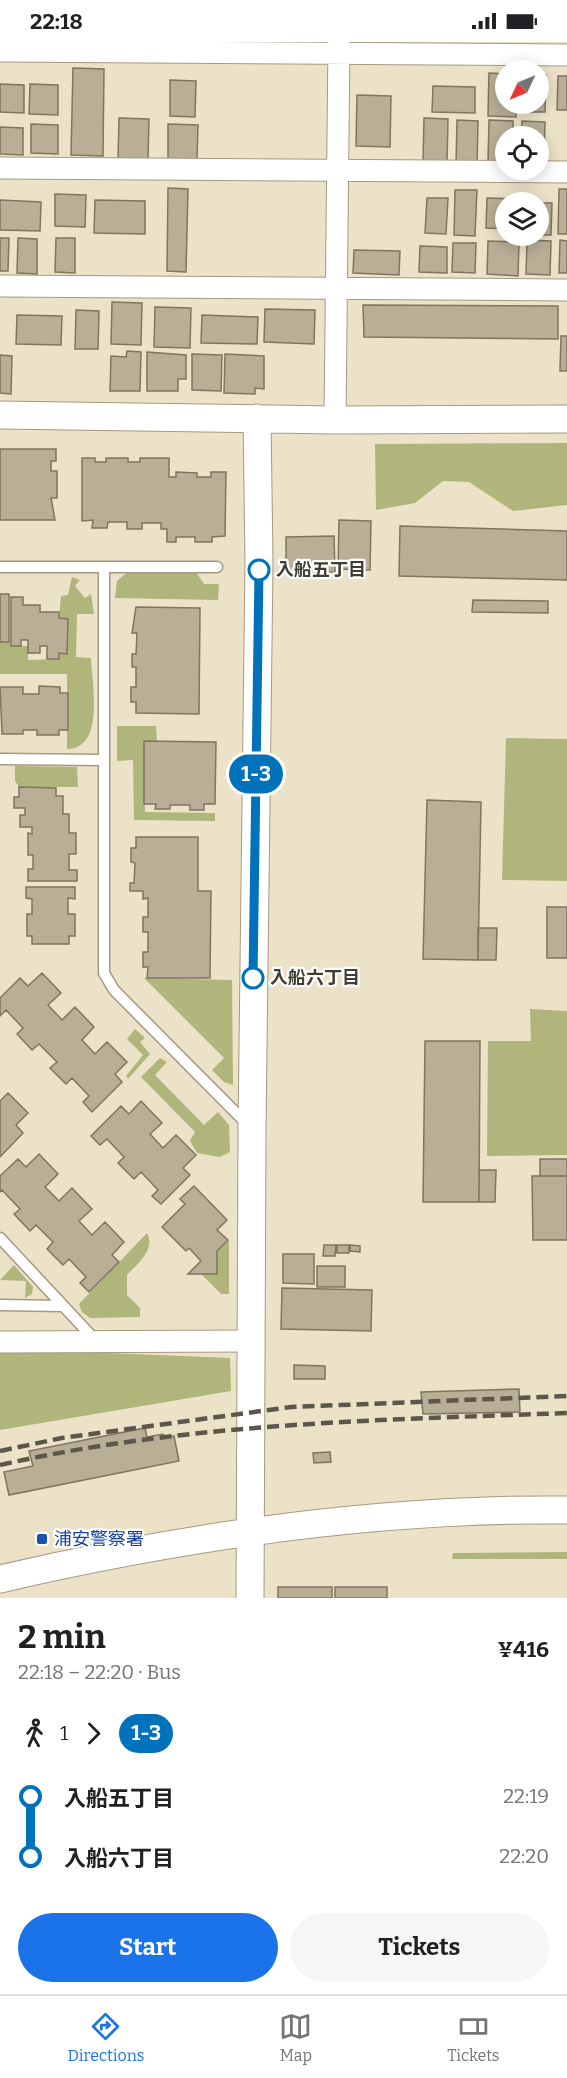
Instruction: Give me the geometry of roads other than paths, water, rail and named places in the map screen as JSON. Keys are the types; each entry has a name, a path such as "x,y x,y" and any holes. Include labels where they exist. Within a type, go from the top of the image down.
{"street":[{"path":"335,420 339,48"},
{"path":"0,51 339,48 567,55"},
{"path":"0,168 567,172"},
{"path":"0,285 567,290"},
{"path":"0,415 335,420 567,419"},
{"path":"250,1598 252,1129 259,562 257,418"},
{"path":"0,1342 252,1341"},
{"path":"0,1579 154,1547 251,1532 394,1516 567,1510"}],"lane":[{"path":"0,567 217,567"},
{"path":"104,567 104,973 114,990 252,1129"},
{"path":"0,759 103,760"},
{"path":"0,1238 98,1343"},
{"path":"0,1305 63,1306"}],"railway":[{"path":"0,1451 62,1438 291,1407 567,1396"},
{"path":"0,1465 140,1440 211,1432 353,1421 567,1413"}],"place":[{"name":"入船五丁目","path":"259,570"},
{"name":"入船六丁目","path":"253,978"},
{"name":"浦安警察署","path":"42,1539"}]}
